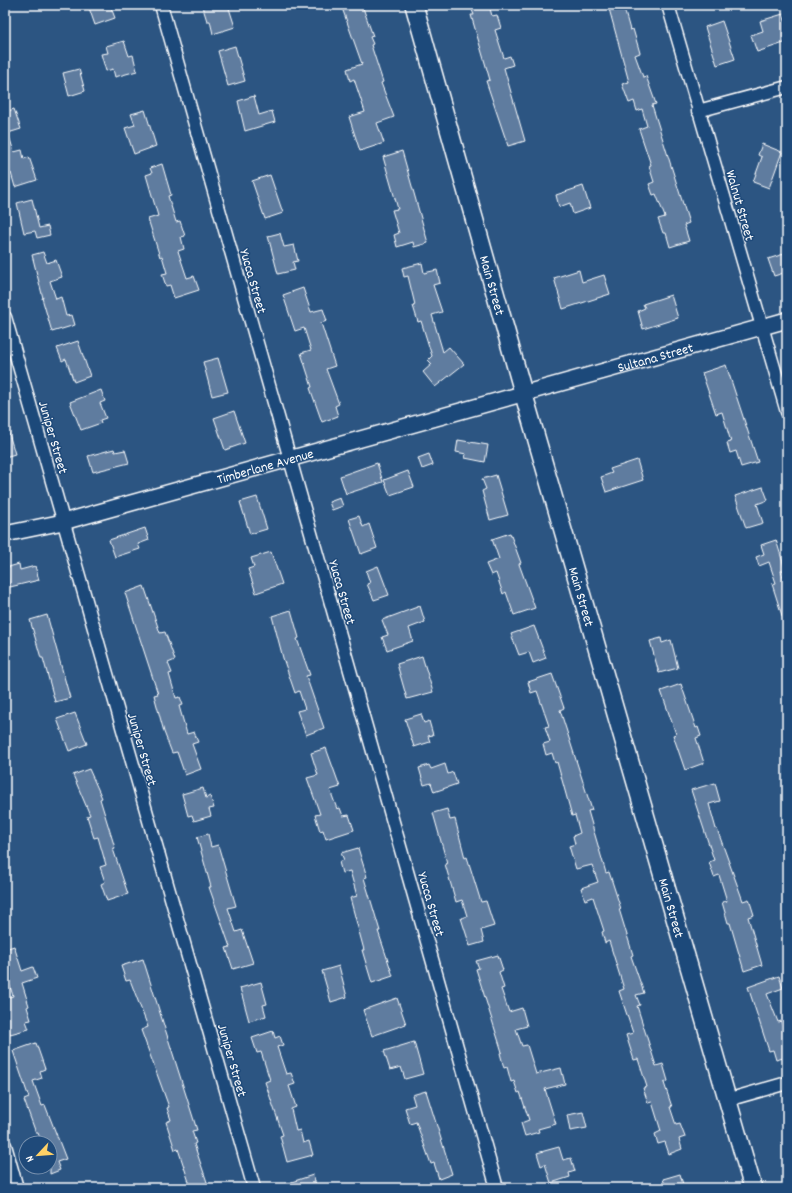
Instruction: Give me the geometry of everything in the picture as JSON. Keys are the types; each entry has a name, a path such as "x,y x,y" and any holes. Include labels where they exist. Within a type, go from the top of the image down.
{"main road":[{"name":"Main Street","path":"414,5 523,392 753,1188"}],"street":[{"name":"Yucca Street","path":"161,5 289,459 498,1188"},
{"name":"Walnut Street","path":"668,5 698,112 787,412"},
{"path":"698,112 787,87"},
{"name":"Juniper Street","path":"5,317 254,1188"},
{"name":"Sultana Street","path":"523,392 787,320"},
{"name":"Timberlane Avenue","path":"5,534 63,522 523,392"},
{"path":"728,1100 787,1083"},
{"path":"5,1146 17,1188"}],"building":[{"path":"88,5 110,5 115,18 95,25"},
{"path":"202,5 228,5 235,27 213,34 210,21 207,21"},
{"path":"341,5 362,5 373,36 370,37 373,44 371,45 383,82 381,83 394,117 377,123 384,143 360,151 349,117 365,112 354,79 350,81 347,69 362,64"},
{"path":"470,5 489,5 492,16 497,15 501,28 495,30 504,58 510,56 513,65 504,68 525,141 508,146 486,81 490,80 471,15 474,15"},
{"path":"608,5 623,5 630,30 633,29 640,53 635,55 643,77 646,76 656,104 652,105 689,223 684,225 689,241 670,247 666,233 663,233 658,219 665,217 656,194 653,195 649,184 654,182 649,166 651,165 639,129 647,126 642,109 637,111 634,101 629,103 622,84 629,82"},
{"path":"783,14 787,27 787,42 757,52 751,35 763,31 760,21"},
{"path":"722,21 735,59 717,65 705,27"},
{"path":"124,41 129,56 133,55 137,71 115,77 113,69 106,71 101,54 108,53 106,46"},
{"path":"235,46 245,81 228,86 218,51"},
{"path":"79,69 85,91 69,96 63,73"},
{"path":"254,96 259,115 272,111 275,122 245,131 238,101"},
{"path":"14,109 21,129 8,133 14,152 22,150 24,159 29,157 37,180 15,187 11,173 8,175 5,167 5,112"},
{"path":"145,110 156,146 134,154 125,128 135,125 131,114"},
{"path":"762,144 782,152 769,188 753,182 762,157 758,155"},
{"path":"402,151 428,243 414,247 413,242 397,247 394,235 399,233 392,210 398,209 383,157"},
{"path":"162,164 171,195 168,196 176,222 180,221 185,236 181,237 184,249 178,251 187,278 194,276 199,290 174,298 170,285 166,286 162,274 167,273 162,256 160,257 148,219 158,216 146,175 152,173 150,168"},
{"path":"270,175 283,213 265,219 252,181"},
{"path":"583,186 590,208 573,214 570,203 559,207 556,195"},
{"path":"32,199 39,228 48,226 50,235 37,238 35,231 24,233 17,203"},
{"path":"280,233 284,247 294,245 298,261 293,262 295,270 278,274 268,236"},
{"path":"43,252 47,263 56,260 62,277 50,281 56,299 61,297 66,316 72,315 75,325 52,332 32,255"},
{"path":"787,253 787,272 774,276 768,259"},
{"path":"422,263 424,273 437,270 440,283 433,285 442,312 432,315 443,352 449,347 464,364 435,387 423,372 432,364 428,360 432,356 421,321 418,322 413,306 415,305 408,276 404,277 402,268"},
{"path":"579,270 582,282 604,275 610,294 563,309 554,278"},
{"path":"303,288 311,312 323,309 327,321 321,323 335,366 326,369 339,404 335,406 338,416 322,422 310,388 312,387 301,353 311,350 304,328 295,331 283,295"},
{"path":"671,295 678,318 643,329 638,311 645,308 643,304"},
{"path":"78,341 90,376 74,382 66,359 62,361 57,348"},
{"path":"218,358 228,392 212,396 203,362"},
{"path":"726,365 758,462 741,467 736,451 730,453 727,443 731,442 722,412 716,414 702,373"},
{"path":"101,390 105,401 100,403 106,418 100,420 101,423 81,430 70,402"},
{"path":"234,411 245,443 225,450 214,418"},
{"path":"5,427 7,427 15,454 5,457"},
{"path":"458,440 488,445 485,462 465,458 466,454 456,452"},
{"path":"114,449 115,452 125,450 129,463 93,472 88,456"},
{"path":"429,454 433,465 422,469 418,458"},
{"path":"637,460 643,480 606,492 601,477 612,473 610,469"},
{"path":"377,463 383,482 346,494 340,476"},
{"path":"408,471 414,487 390,495 384,480"},
{"path":"496,475 508,515 490,520 482,491 486,489 482,479"},
{"path":"763,487 768,500 757,504 763,523 746,528 735,496"},
{"path":"257,497 267,529 250,534 240,502"},
{"path":"340,498 343,506 332,510 329,502"},
{"path":"359,516 363,527 369,524 377,548 361,554 349,519"},
{"path":"145,528 149,540 138,544 140,549 115,557 109,540"},
{"path":"510,533 521,563 519,564 535,608 514,615 506,592 503,594 496,573 491,575 486,564 499,559 492,539"},
{"path":"776,540 785,569 781,571 787,590 787,625 785,625 772,584 776,583 769,562 759,566 756,557 764,554 761,545"},
{"path":"271,552 282,584 256,593 248,569 254,567 251,558"},
{"path":"19,564 20,570 35,566 39,580 10,587 5,568"},
{"path":"378,566 389,595 374,600 367,584 370,583 366,571"},
{"path":"144,586 160,633 165,632 175,660 168,663 172,673 169,674 176,698 180,697 183,705 179,706 187,734 194,732 198,742 192,744 201,769 185,775 177,752 172,753 164,732 154,695 158,694 125,593"},
{"path":"420,606 425,622 409,628 413,641 387,650 382,637 388,635 382,620"},
{"path":"291,610 299,638 297,639 310,675 306,676 324,728 306,735 297,711 305,709 299,691 295,693 283,658 272,616"},
{"path":"47,615 70,698 55,702 43,658 41,658 30,620"},
{"path":"534,626 546,658 533,663 529,652 519,655 511,634"},
{"path":"661,638 662,643 671,640 678,668 659,673 650,641"},
{"path":"422,656 433,692 407,699 397,664"},
{"path":"552,674 564,708 560,710 592,810 588,811 606,873 609,872 621,909 619,909 633,955 631,956 644,993 636,995 640,1005 637,1006 656,1066 663,1064 668,1081 664,1083 672,1107 670,1107 676,1125 680,1124 685,1137 679,1139 682,1149 669,1154 665,1142 658,1144 655,1134 661,1131 652,1102 648,1103 643,1088 647,1087 638,1059 634,1060 626,1035 633,1033 619,991 624,989 609,941 605,943 602,932 604,931 593,897 585,900 581,888 598,882 592,865 576,869 569,846 575,844 573,836 580,833 575,815 572,816 557,762 555,763 552,753 546,755 543,744 550,742 545,727 549,726 537,691 531,693 528,682"},
{"path":"681,684 696,728 698,727 701,736 696,738 704,763 685,770 673,735 676,734 661,691"},
{"path":"75,713 87,744 69,751 57,719"},
{"path":"421,714 424,723 429,721 433,735 428,736 430,742 414,747 405,719"},
{"path":"326,748 340,787 330,790 337,809 340,808 343,816 349,815 354,830 326,839 323,830 320,831 315,815 320,814 307,778 318,775 311,753"},
{"path":"445,764 448,774 453,772 457,784 434,792 431,783 424,785 419,768 429,765 431,769"},
{"path":"89,769 102,798 100,799 115,848 113,849 128,894 107,901 101,884 105,882 100,867 106,865 98,837 94,838 87,816 90,815 73,775"},
{"path":"715,783 720,801 709,804 716,829 743,901 749,899 754,915 748,917 762,965 744,971 730,923 728,923 722,902 727,901 719,875 714,877 709,862 714,860 691,790"},
{"path":"203,788 206,798 210,796 214,808 209,809 211,816 194,821 192,815 188,816 182,794"},
{"path":"447,809 450,820 455,819 465,858 467,857 481,902 486,901 494,926 481,930 484,942 470,946 461,918 467,916 462,900 456,902 433,813"},
{"path":"208,834 211,847 218,845 236,906 228,908 236,932 242,930 253,963 233,969 226,948 230,947 209,887 211,887 197,837"},
{"path":"358,848 367,877 364,878 380,931 378,931 393,976 372,983 362,950 364,950 350,898 357,896 350,871 342,873 339,862 344,860 341,853"},
{"path":"14,946 22,971 33,967 37,978 22,983 29,1006 27,1007 31,1020 26,1021 29,1029 10,1034 5,1020 5,998 13,996 5,970 5,949"},
{"path":"498,955 503,970 499,972 504,988 501,989 509,1012 522,1008 527,1026 516,1029 522,1046 527,1045 536,1074 561,1068 565,1084 545,1089 556,1124 538,1129 539,1132 525,1136 521,1123 529,1120 520,1092 518,1093 514,1081 511,1082 507,1067 504,1068 500,1053 502,1052 476,969 479,968 476,961"},
{"path":"143,959 197,1130 192,1131 196,1143 194,1144 209,1188 191,1188 178,1149 175,1150 166,1122 171,1120 167,1108 169,1107 141,1030 148,1027 130,980 126,981 121,966"},
{"path":"339,966 347,997 331,1002 322,971"},
{"path":"779,976 783,988 767,994 778,1022 781,1021 787,1039 787,1057 776,1060 773,1050 769,1051 748,987"},
{"path":"261,982 267,1004 263,1005 266,1016 249,1021 240,988"},
{"path":"397,998 406,1024 372,1036 363,1010"},
{"path":"273,1031 275,1038 280,1036 283,1045 277,1047 286,1074 291,1073 295,1084 289,1086 296,1107 291,1109 296,1131 300,1130 303,1143 309,1141 313,1155 287,1162 280,1136 283,1135 265,1082 270,1080 261,1052 257,1053 252,1038"},
{"path":"414,1042 423,1074 405,1079 401,1067 390,1070 384,1051"},
{"path":"36,1043 45,1069 40,1071 42,1078 33,1081 42,1106 45,1105 57,1135 39,1135 36,1133 24,1100 29,1098 13,1051"},
{"path":"426,1091 452,1174 439,1179 434,1163 431,1164 416,1122 410,1124 405,1108 415,1105 412,1095"},
{"path":"583,1112 587,1128 570,1131 567,1115"},
{"path":"58,1138 66,1159 58,1162"},
{"path":"559,1147 563,1160 571,1158 575,1171 569,1173 570,1177 551,1183 545,1164 541,1166 537,1153"},
{"path":"680,1174 684,1188 666,1188 663,1179"},
{"path":"313,1175 317,1188 279,1188 279,1186"}]}
